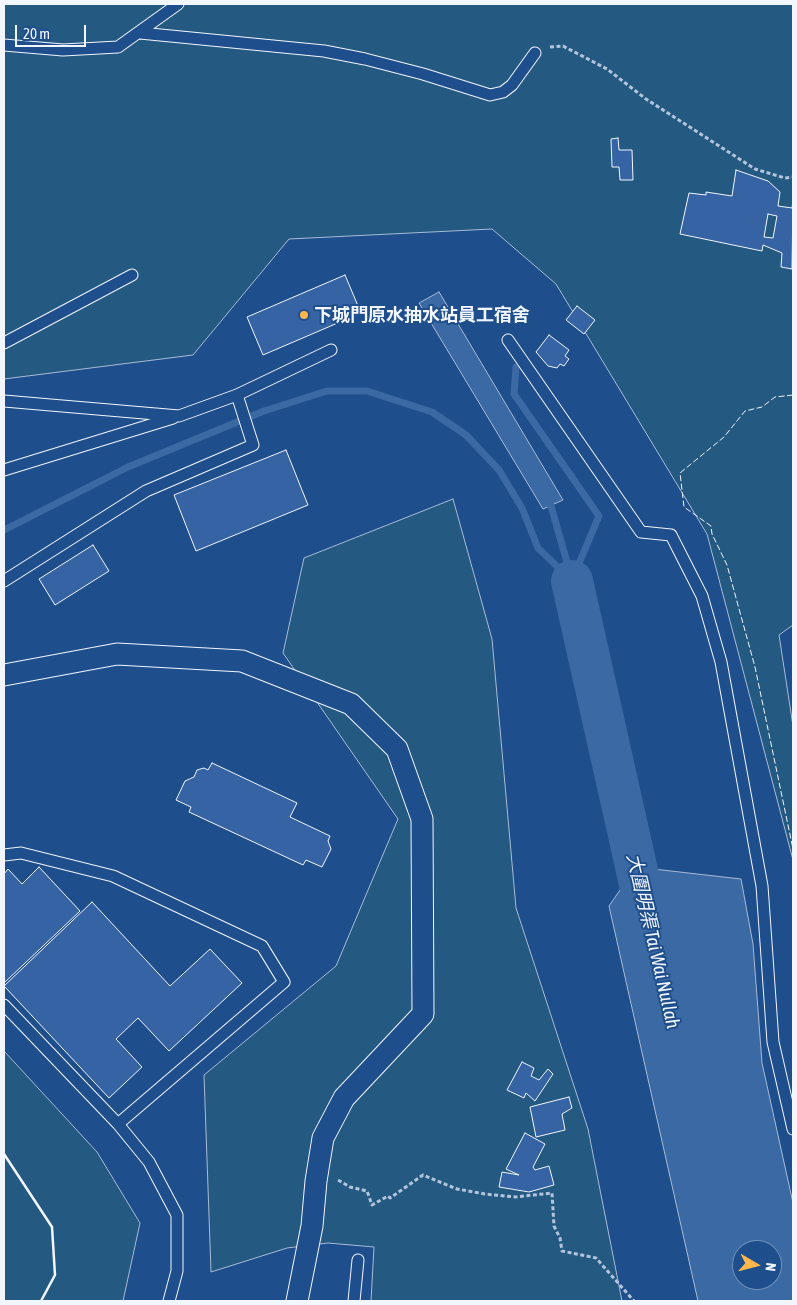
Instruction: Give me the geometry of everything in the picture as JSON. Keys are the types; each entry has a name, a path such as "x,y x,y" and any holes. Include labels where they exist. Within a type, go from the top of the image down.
{"street":[{"path":"4,675 117,654 242,661 351,704 397,749 422,819 423,1014 344,1098 323,1138 312,1226 298,1301"}],"lane":[{"path":"4,45 63,50 118,47 178,4"},
{"path":"140,33 324,51 384,64 490,95 504,92 512,85 519,78 535,53"},
{"path":"4,343 132,275"},
{"path":"508,340 641,532 671,534 702,596 721,662 762,886 773,1042 793,1129"},
{"path":"4,470 179,416 237,395 331,350"},
{"path":"4,581 146,492 253,445 237,395"},
{"path":"4,401 179,416"},
{"path":"4,855 21,853 113,876 262,946 284,982 118,1124"},
{"path":"4,1005 118,1124 149,1162 176,1215 177,1271 169,1301"},
{"path":"354,1301 358,1260"}],"path":[{"path":"535,53 558,45 577,52 608,69 646,99 756,169 785,178 793,177"},
{"path":"318,1168 350,1187 367,1192 372,1205 388,1196 390,1198 423,1175 457,1189 485,1194 515,1197 552,1194 554,1226 560,1238 562,1252 596,1258 634,1301"}],"shaded area":[{"path":"4,4 793,4 793,625 779,635 793,726 793,860 707,534 556,284 492,229 289,239 193,355 4,379"},
{"path":"453,499 492,639 516,908 588,1129 622,1301 371,1301 374,1247 328,1243 287,1248 211,1272 204,1075 336,966 398,819 283,653 304,558"},
{"path":"4,1051 97,1152 140,1223 123,1301 4,1301"}],"water":[{"path":"439,292 563,500 543,509 419,303"},
{"path":"636,867 741,879 753,944 762,1063 793,1203 793,1301 698,1301 609,906"}],"building":[{"path":"618,138 619,150 632,150 633,180 620,180 619,167 612,167 611,139"},
{"path":"736,170 768,181 780,192 778,206 792,208 793,201 792,269 781,267 782,253 763,245 762,251 680,234 689,193 706,195 706,192 732,196","holes":["768,214 777,216 773,238 764,237"]},
{"name":"下城門原水抽水站員工宿舍","path":"345,275 361,313 263,355 247,317"},
{"path":"577,306 595,320 584,334 566,320"},
{"path":"549,335 569,350 565,356 569,359 564,366 560,364 557,368 548,366 536,352"},
{"path":"286,450 308,505 196,551 174,495"},
{"path":"93,545 109,571 55,605 39,579"},
{"path":"212,763 297,803 290,817 330,836 328,841 331,849 322,867 306,860 303,865 189,812 191,807 176,800 185,781 194,777 197,770 204,768 208,770"},
{"path":"39,867 80,911 4,983 4,874 8,869 22,884"},
{"path":"92,902 170,986 210,949 242,983 169,1051 138,1018 116,1039 142,1067 109,1098 4,986"},
{"path":"522,1062 534,1068 531,1076 539,1080 548,1069 553,1074 535,1101 526,1093 524,1098 507,1090"},
{"path":"569,1097 572,1108 562,1114 565,1130 536,1137 530,1107"},
{"path":"525,1133 545,1144 533,1167 535,1170 549,1166 554,1185 529,1192 499,1187 502,1172 519,1175 506,1169"}],"waterway":[{"path":"516,367 514,394 599,516 572,580"},
{"path":"4,530 128,467 264,411 327,391 367,391 432,412 466,435 499,470 522,508 538,548 572,581"},
{"path":"546,498 551,506 572,580"},
{"name":"大圍明渠 Tai Wai Nullah","path":"572,581 649,924"}],"fence":[{"path":"793,395 775,397 762,407 745,411 724,437 680,473 684,507 711,526 712,534 727,565 755,667 793,849"}],"wall":[{"path":"4,1154 52,1227 55,1275 41,1301"}],"place":[{"name":"下城門原水抽水站員工宿舍","path":"304,315"}]}
